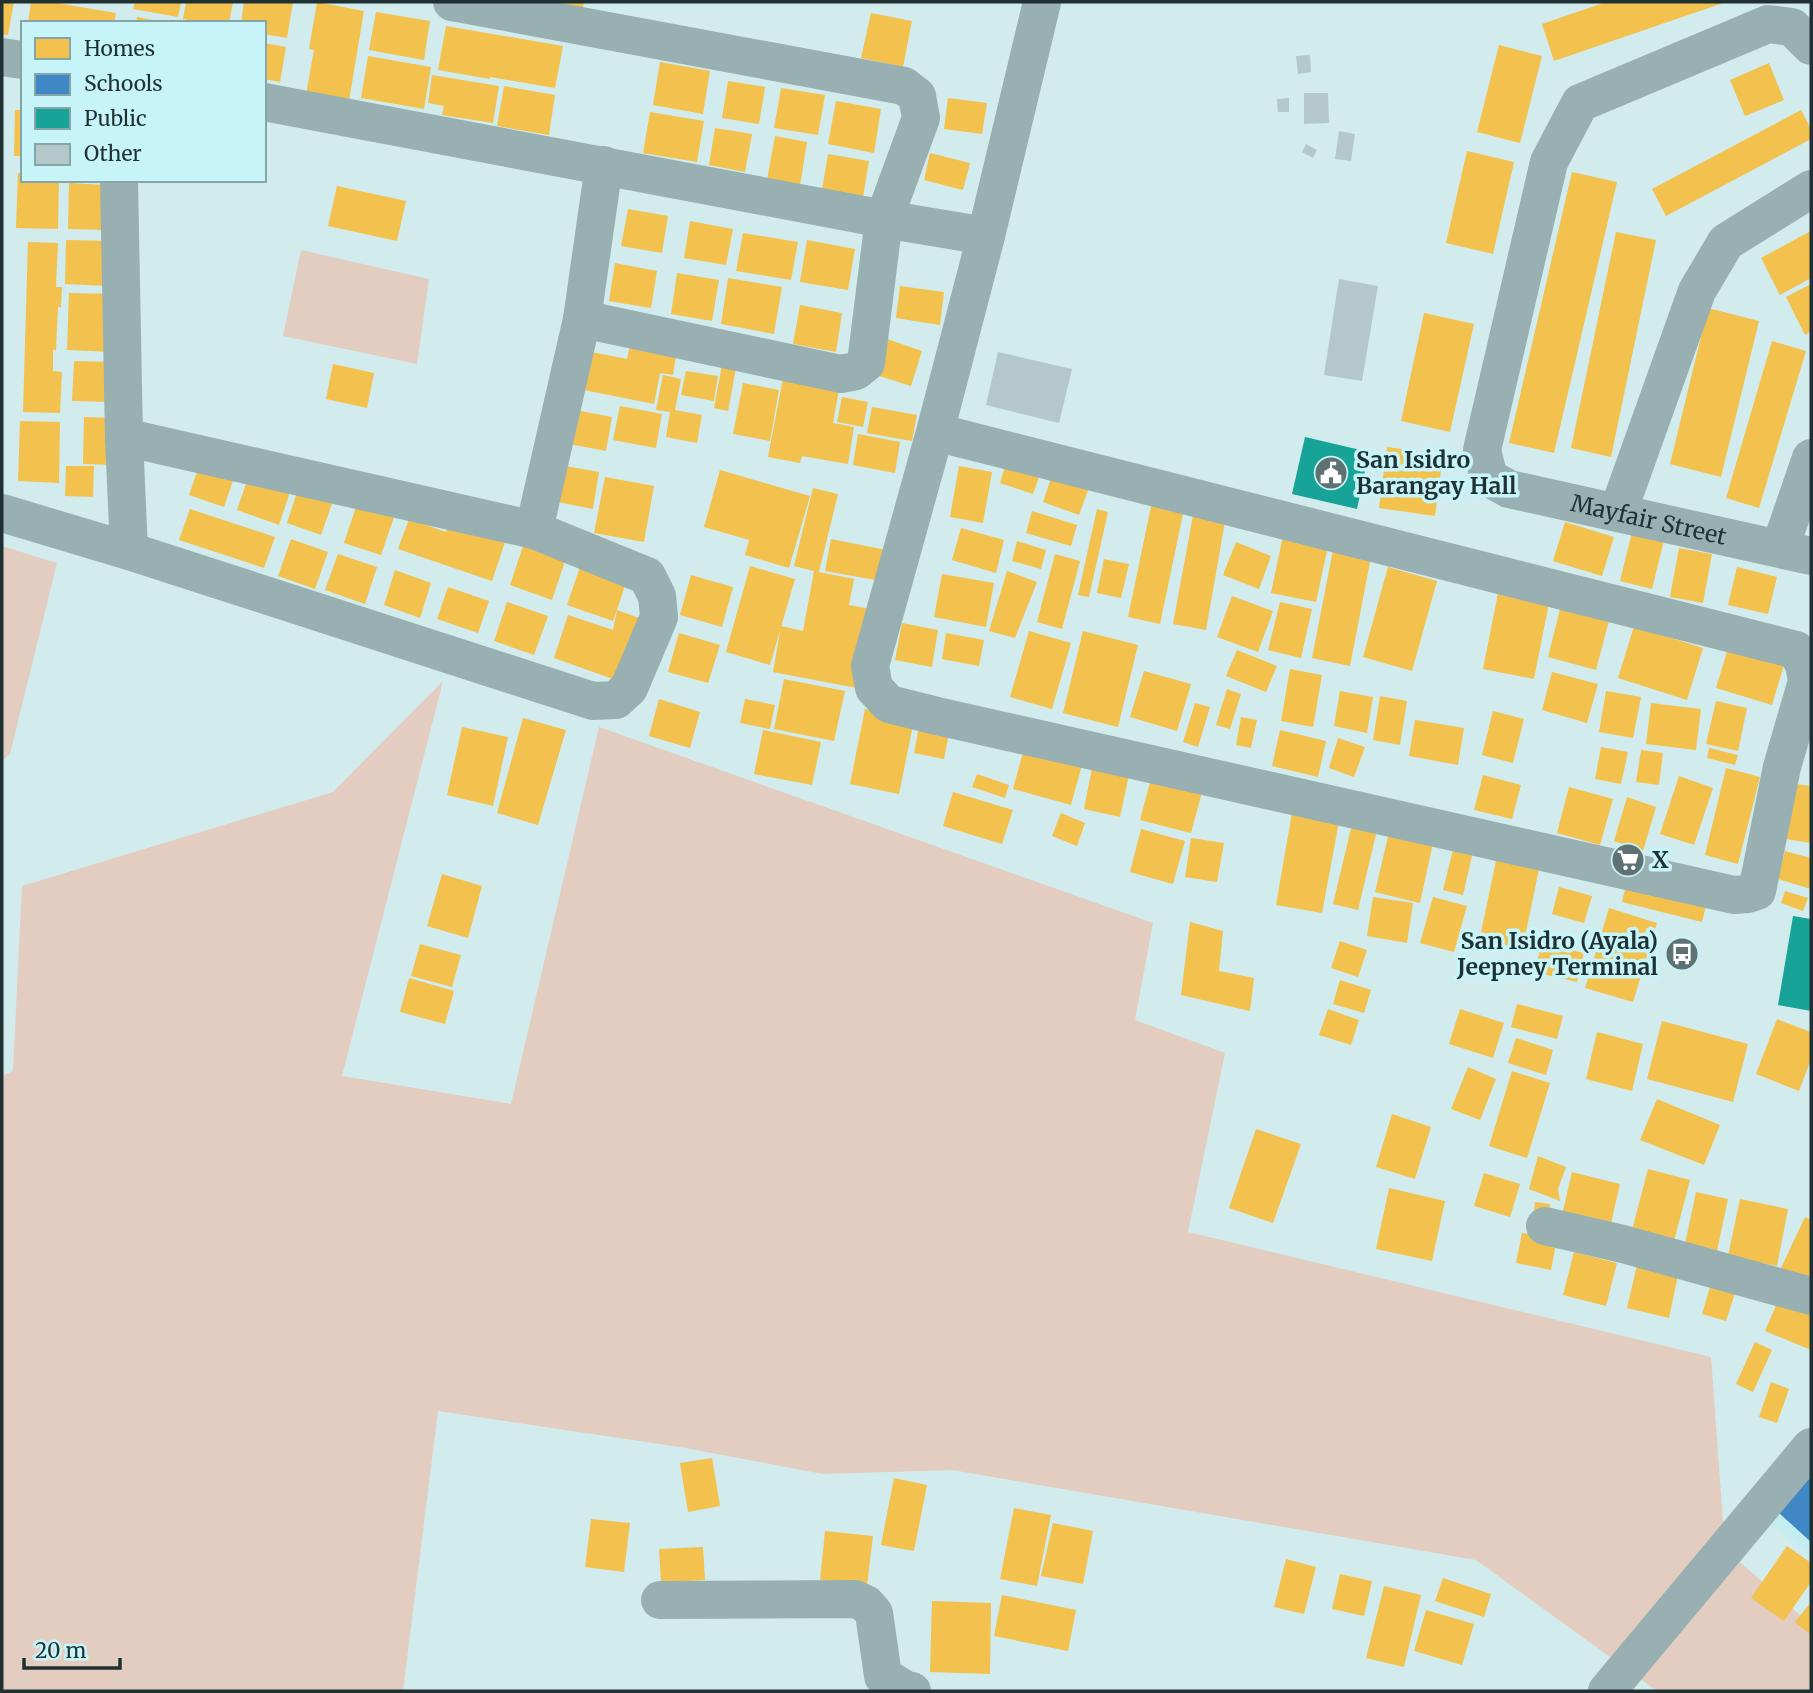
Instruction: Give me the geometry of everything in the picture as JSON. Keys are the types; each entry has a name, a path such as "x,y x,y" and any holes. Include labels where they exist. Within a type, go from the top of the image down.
{"street":[{"path":"452,2 904,86 918,96 921,118 884,219 866,363 856,371 841,374 582,319"},
{"path":"935,432 1796,650 1804,664 1807,681 1797,771 1757,891 1734,895 950,719 889,704 874,688 870,666 986,236 1042,2"},
{"name":"Mayfair Street","path":"1796,552 1509,489 1489,478 1482,450 1549,162 1580,103 1768,24 1792,27 1811,46"},
{"path":"2,57 21,60"},
{"path":"266,102 986,236"},
{"path":"534,530 582,319 604,165"},
{"path":"119,182 129,551"},
{"path":"1618,512 1697,291 1726,242 1811,189"},
{"path":"2,513 129,551 593,702 616,700 629,688 659,617 657,596 647,576 534,530 124,437"},
{"path":"1796,552 1811,458"},
{"path":"1545,1226 1623,1244 1811,1296"},
{"path":"1608,1691 1811,1447"},
{"path":"660,1600 855,1599 866,1604 874,1613 883,1676 912,1691"}],"shaded area":[{"path":"301,250 429,279 417,364 283,336"},
{"path":"2,546 57,563 10,754 2,761"},
{"path":"443,681 342,1076 511,1104 599,727 1153,923 1135,1020 1225,1053 1188,1232 1711,1357 1725,1549 1811,1625 1811,1691 1657,1691 1476,1560 952,1470 823,1474 680,1447 438,1411 403,1691 2,1691 2,1076 13,1071 22,886 333,792"},
{"path":"1811,1471 1811,1557 1765,1517"}],"building: Homes":[{"path":"2,2 14,2 8,35 2,34"},
{"path":"31,2 51,2 116,13 114,21 28,21"},
{"path":"135,2 181,2 178,17 133,9"},
{"path":"186,2 233,2 229,21 183,19"},
{"path":"244,2 293,2 287,38 266,34 266,21 241,21"},
{"path":"317,2 364,11 349,101 306,94 314,50 309,49"},
{"path":"532,2 584,2 582,12"},
{"path":"1606,2 1726,2 1554,61 1542,24"},
{"path":"376,12 430,21 424,60 369,50"},
{"path":"871,13 912,21 903,67 861,58"},
{"path":"137,17 159,21 136,21"},
{"path":"446,26 563,46 555,88 438,70"},
{"path":"266,43 286,47 280,82 266,79"},
{"path":"1499,45 1542,56 1520,143 1477,132"},
{"path":"368,56 431,67 424,109 361,98"},
{"path":"660,62 710,71 703,114 653,105"},
{"path":"1769,63 1784,100 1745,116 1730,80"},
{"path":"432,75 499,86 493,123 442,115 444,106 428,103"},
{"path":"728,81 765,87 759,124 722,118"},
{"path":"504,86 555,95 549,135 497,126"},
{"path":"781,88 825,95 818,135 774,128"},
{"path":"948,98 987,103 982,134 944,129"},
{"path":"836,101 881,109 874,153 828,144"},
{"path":"15,110 21,110 21,156 14,156"},
{"path":"1801,110 1811,129 1811,139 1666,216 1652,189"},
{"path":"650,112 704,121 697,162 643,153"},
{"path":"715,128 752,134 745,172 709,165"},
{"path":"775,136 807,142 800,186 767,180"},
{"path":"1467,151 1514,162 1493,254 1446,243"},
{"path":"930,153 970,163 963,190 924,180"},
{"path":"828,154 869,161 863,197 822,190"},
{"path":"1572,172 1617,182 1554,453 1509,443"},
{"path":"18,173 21,173 21,182 59,182 58,229 16,228"},
{"path":"69,183 106,185 105,230 68,229"},
{"path":"337,186 406,201 397,241 328,226"},
{"path":"628,209 668,216 662,253 621,246"},
{"path":"690,221 733,229 726,265 684,258"},
{"path":"1811,231 1811,278 1780,295 1761,258"},
{"path":"1616,232 1656,240 1611,457 1571,448"},
{"path":"743,233 798,242 791,280 736,271"},
{"path":"66,240 109,241 107,286 65,284"},
{"path":"807,240 855,249 848,290 800,282"},
{"path":"28,242 58,243 56,287 62,287 56,350 53,350 53,371 62,372 60,413 23,412"},
{"path":"615,263 657,271 651,308 609,301"},
{"path":"677,273 719,280 712,321 671,314"},
{"path":"728,278 782,287 774,334 721,324"},
{"path":"1811,284 1811,331 1805,335 1786,297"},
{"path":"900,286 944,292 940,325 896,318"},
{"path":"69,293 116,294 114,352 67,350"},
{"path":"800,305 842,313 836,352 793,344"},
{"path":"1708,308 1759,321 1721,477 1670,464"},
{"path":"1424,313 1474,324 1450,432 1401,421"},
{"path":"884,338 922,351 911,386 873,374"},
{"path":"631,340 677,349 673,375 660,373 654,404 579,389 586,351 627,359"},
{"path":"1772,341 1806,351 1759,508 1726,498"},
{"path":"74,361 111,362 110,402 72,401"},
{"path":"333,364 374,373 367,408 326,399"},
{"path":"722,365 736,368 728,411 714,408"},
{"path":"686,371 718,376 714,401 681,395"},
{"path":"663,375 681,379 675,410 702,415 697,443 666,437 670,412 656,410"},
{"path":"783,378 839,389 833,423 854,427 848,464 802,456 800,463 768,457"},
{"path":"743,383 779,390 770,441 733,434"},
{"path":"842,397 868,402 863,427 837,422"},
{"path":"620,406 662,414 656,448 613,440"},
{"path":"872,407 917,415 912,441 867,433"},
{"path":"570,409 612,417 606,451 564,443"},
{"path":"84,417 117,418 115,465 83,464"},
{"path":"20,421 60,422 59,483 18,481"},
{"path":"858,434 900,442 895,473 853,465"},
{"path":"1387,447 1443,455 1435,516 1379,508"},
{"path":"200,463 235,475 224,507 189,495"},
{"path":"1006,463 1040,474 1033,494 1000,483"},
{"path":"560,465 599,472 593,509 553,501"},
{"path":"66,466 94,466 93,497 65,496"},
{"path":"959,466 992,472 983,523 950,517"},
{"path":"1054,469 1091,482 1079,515 1043,502"},
{"path":"720,470 810,496 789,568 745,555 749,540 704,527"},
{"path":"605,477 654,486 644,542 594,533"},
{"path":"248,478 290,492 279,525 237,510"},
{"path":"299,486 334,498 321,535 287,523"},
{"path":"813,488 838,494 819,572 854,579 849,605 870,609 857,688 773,672 781,626 803,631 814,571 794,566"},
{"path":"1152,502 1184,509 1160,624 1128,617"},
{"path":"357,504 394,517 381,555 344,543"},
{"path":"190,509 275,537 264,568 179,540"},
{"path":"1097,509 1108,512 1089,597 1078,595"},
{"path":"1194,510 1226,516 1206,630 1173,624"},
{"path":"1032,511 1077,525 1071,546 1026,533"},
{"path":"409,519 446,532 449,523 505,542 492,581 398,549"},
{"path":"1565,522 1614,537 1602,576 1553,561"},
{"path":"961,528 1004,540 996,573 952,560"},
{"path":"1632,532 1664,540 1652,589 1620,581"},
{"path":"1283,536 1328,546 1316,602 1271,593"},
{"path":"291,539 328,552 315,589 278,576"},
{"path":"831,539 886,550 881,581 825,571"},
{"path":"1017,541 1046,550 1041,569 1012,561"},
{"path":"1236,542 1271,556 1259,589 1223,575"},
{"path":"1334,545 1372,552 1350,666 1312,658"},
{"path":"523,546 565,561 552,600 510,585"},
{"path":"1679,548 1712,554 1703,603 1670,597"},
{"path":"338,554 377,567 365,604 325,590"},
{"path":"1055,554 1080,561 1062,629 1037,622"},
{"path":"1104,559 1129,564 1121,598 1097,593"},
{"path":"581,564 627,580 613,621 567,605"},
{"path":"750,566 795,579 770,665 726,652"},
{"path":"1388,567 1437,581 1412,671 1363,657"},
{"path":"1737,567 1777,577 1768,614 1728,605"},
{"path":"395,570 431,583 420,618 384,605"},
{"path":"1007,571 1037,582 1015,638 989,631"},
{"path":"942,574 994,583 986,627 934,617"},
{"path":"691,575 733,587 722,627 680,615"},
{"path":"448,587 489,601 478,633 437,619"},
{"path":"1498,593 1549,603 1534,679 1483,669"},
{"path":"1232,596 1273,611 1258,652 1217,637"},
{"path":"1562,601 1611,613 1596,670 1548,657"},
{"path":"507,602 548,616 534,655 494,641"},
{"path":"1280,602 1312,609 1301,658 1268,650"},
{"path":"617,610 645,620 624,683 554,658 568,615 613,630"},
{"path":"902,623 938,630 932,667 895,660"},
{"path":"1634,626 1703,648 1687,700 1618,678"},
{"path":"1029,631 1071,643 1052,709 1010,697"},
{"path":"1083,631 1138,645 1118,727 1063,713"},
{"path":"679,633 720,645 708,683 668,672"},
{"path":"946,633 984,640 979,666 942,659"},
{"path":"1731,638 1787,655 1772,705 1716,688"},
{"path":"1237,650 1277,666 1266,692 1226,676"},
{"path":"1290,669 1322,675 1313,727 1281,721"},
{"path":"1144,671 1191,684 1177,731 1130,717"},
{"path":"1552,672 1598,684 1587,723 1542,710"},
{"path":"784,679 845,691 834,741 774,729"},
{"path":"1227,689 1241,694 1230,729 1216,725"},
{"path":"1340,691 1373,697 1367,733 1334,726"},
{"path":"1606,691 1641,697 1633,738 1599,732"},
{"path":"1380,696 1407,701 1400,745 1373,740"},
{"path":"659,699 700,712 690,748 649,736"},
{"path":"745,699 775,705 770,729 740,723"},
{"path":"1716,701 1747,708 1738,751 1706,744"},
{"path":"1195,703 1210,707 1198,747 1183,742"},
{"path":"1651,703 1701,709 1696,750 1646,744"},
{"path":"865,709 914,720 899,794 850,784"},
{"path":"1493,711 1524,719 1513,763 1482,755"},
{"path":"1241,717 1257,720 1251,748 1236,745"},
{"path":"523,718 566,730 538,825 497,813"},
{"path":"1415,720 1464,728 1458,765 1409,756"},
{"path":"920,721 950,728 944,759 914,753"},
{"path":"462,727 508,737 493,806 447,795"},
{"path":"763,730 821,742 812,785 754,774"},
{"path":"1280,730 1326,741 1318,777 1272,766"},
{"path":"1338,738 1365,747 1354,777 1329,768"},
{"path":"1025,745 1083,761 1071,805 1013,789"},
{"path":"1601,747 1628,752 1621,784 1595,779"},
{"path":"1709,748 1738,755 1735,765 1707,758"},
{"path":"1641,750 1663,753 1659,785 1636,782"},
{"path":"1093,763 1130,770 1120,817 1084,809"},
{"path":"1154,767 1205,781 1191,833 1140,820"},
{"path":"1726,768 1760,777 1738,864 1705,855"},
{"path":"977,774 1009,785 1005,798 972,787"},
{"path":"1483,775 1521,785 1512,819 1474,810"},
{"path":"1679,776 1713,788 1694,845 1660,834"},
{"path":"1795,784 1811,786 1811,843 1786,839"},
{"path":"1569,787 1613,799 1600,845 1557,833"},
{"path":"953,792 1013,810 1002,844 943,826"},
{"path":"1627,797 1656,807 1643,851 1614,841"},
{"path":"1293,807 1340,816 1322,913 1276,905"},
{"path":"1061,813 1085,823 1077,846 1052,836"},
{"path":"1353,820 1378,826 1358,910 1333,904"},
{"path":"1391,824 1435,834 1420,903 1375,892"},
{"path":"1141,829 1185,841 1173,884 1130,872"},
{"path":"1191,838 1224,843 1217,882 1185,877"},
{"path":"1455,842 1474,847 1463,895 1443,890"},
{"path":"1785,851 1811,858 1811,889 1778,879"},
{"path":"1497,856 1540,864 1522,951 1479,942"},
{"path":"442,874 482,886 468,938 427,926"},
{"path":"1628,877 1708,897 1702,922 1622,902"},
{"path":"1559,887 1592,896 1584,923 1552,914"},
{"path":"1785,891 1808,898 1803,911 1781,903"},
{"path":"1373,897 1413,903 1407,943 1367,936"},
{"path":"1433,897 1467,906 1454,952 1420,943"},
{"path":"1609,908 1657,923 1633,1002 1585,988"},
{"path":"1190,922 1223,931 1219,971 1254,978 1250,1011 1181,995"},
{"path":"1340,941 1367,950 1358,977 1331,968"},
{"path":"1542,943 1584,953 1577,982 1534,972"},
{"path":"420,944 461,955 452,987 411,976"},
{"path":"409,978 454,991 445,1024 400,1012"},
{"path":"1340,980 1371,990 1364,1013 1333,1004"},
{"path":"1517,1004 1563,1016 1557,1039 1511,1027"},
{"path":"1328,1009 1359,1020 1351,1045 1319,1035"},
{"path":"1460,1009 1504,1023 1493,1058 1449,1044"},
{"path":"1777,1019 1811,1032 1811,1059 1799,1091 1756,1074"},
{"path":"1662,1021 1748,1044 1733,1102 1647,1079"},
{"path":"1597,1032 1643,1044 1632,1091 1586,1079"},
{"path":"1516,1038 1553,1050 1546,1075 1508,1063"},
{"path":"1468,1067 1496,1079 1480,1120 1451,1109"},
{"path":"1512,1071 1550,1083 1527,1158 1489,1146"},
{"path":"1657,1099 1720,1125 1704,1165 1640,1140"},
{"path":"1392,1114 1431,1127 1415,1179 1376,1167"},
{"path":"1256,1129 1301,1144 1273,1223 1229,1208"},
{"path":"1538,1156 1566,1167 1558,1189 1560,1201 1529,1189"},
{"path":"1648,1169 1690,1180 1674,1241 1632,1230"},
{"path":"1572,1172 1620,1184 1608,1236 1560,1224"},
{"path":"1484,1173 1520,1184 1510,1217 1474,1206"},
{"path":"1389,1188 1445,1201 1432,1261 1376,1249"},
{"path":"1696,1192 1728,1199 1717,1251 1685,1244"},
{"path":"1740,1199 1788,1209 1777,1266 1728,1256"},
{"path":"1535,1202 1550,1204 1548,1221 1533,1219"},
{"path":"1805,1217 1811,1220 1811,1284 1780,1270"},
{"path":"1522,1233 1557,1239 1551,1270 1516,1263"},
{"path":"1574,1252 1617,1263 1606,1306 1563,1295"},
{"path":"1637,1265 1678,1275 1669,1318 1627,1308"},
{"path":"1713,1277 1738,1284 1726,1321 1702,1314"},
{"path":"1781,1294 1811,1306 1811,1350 1765,1331"},
{"path":"1755,1342 1772,1350 1753,1392 1736,1384"},
{"path":"1771,1382 1789,1389 1777,1423 1759,1417"},
{"path":"712,1458 720,1506 688,1512 680,1463"},
{"path":"894,1478 927,1485 914,1551 881,1545"},
{"path":"1014,1508 1051,1515 1037,1586 1000,1579"},
{"path":"591,1519 630,1523 624,1572 585,1567"},
{"path":"1053,1523 1093,1531 1083,1584 1041,1576"},
{"path":"825,1531 873,1536 867,1585 820,1580"},
{"path":"1787,1546 1811,1563 1811,1582 1784,1621 1751,1598"},
{"path":"703,1547 705,1580 661,1583 659,1549"},
{"path":"1286,1559 1316,1567 1304,1614 1274,1607"},
{"path":"1340,1574 1372,1581 1364,1616 1332,1609"},
{"path":"1443,1578 1491,1594 1484,1617 1435,1601"},
{"path":"1384,1586 1421,1595 1404,1667 1366,1658"},
{"path":"1002,1595 1076,1610 1068,1651 994,1636"},
{"path":"932,1601 991,1603 990,1674 930,1672"},
{"path":"1811,1602 1811,1635 1795,1622"},
{"path":"1426,1610 1474,1624 1462,1665 1414,1651"}],"building: Schools":[{"path":"1811,1476 1811,1542 1779,1513"}],"building: Public":[{"name":"San Isidro Barangay Hall","path":"1305,437 1369,452 1357,509 1292,494"},
{"path":"1793,916 1811,919 1811,1011 1778,1005"}],"building: Other":[{"path":"1310,55 1311,72 1298,74 1296,56"},
{"path":"1304,93 1328,93 1329,123 1304,124"},
{"path":"1289,98 1289,112 1278,112 1277,99"},
{"path":"1339,131 1355,134 1351,161 1335,159"},
{"path":"1306,144 1317,150 1313,158 1302,152"},
{"path":"1339,279 1378,286 1362,381 1324,375"},
{"path":"998,352 1072,369 1059,423 986,405"}],"place":[{"name":"San Isidro Barangay Hall","path":"1331,473"},
{"name":"X","path":"1628,860"},
{"name":"San Isidro (Ayala) Jeepney Terminal","path":"1682,954"}]}
